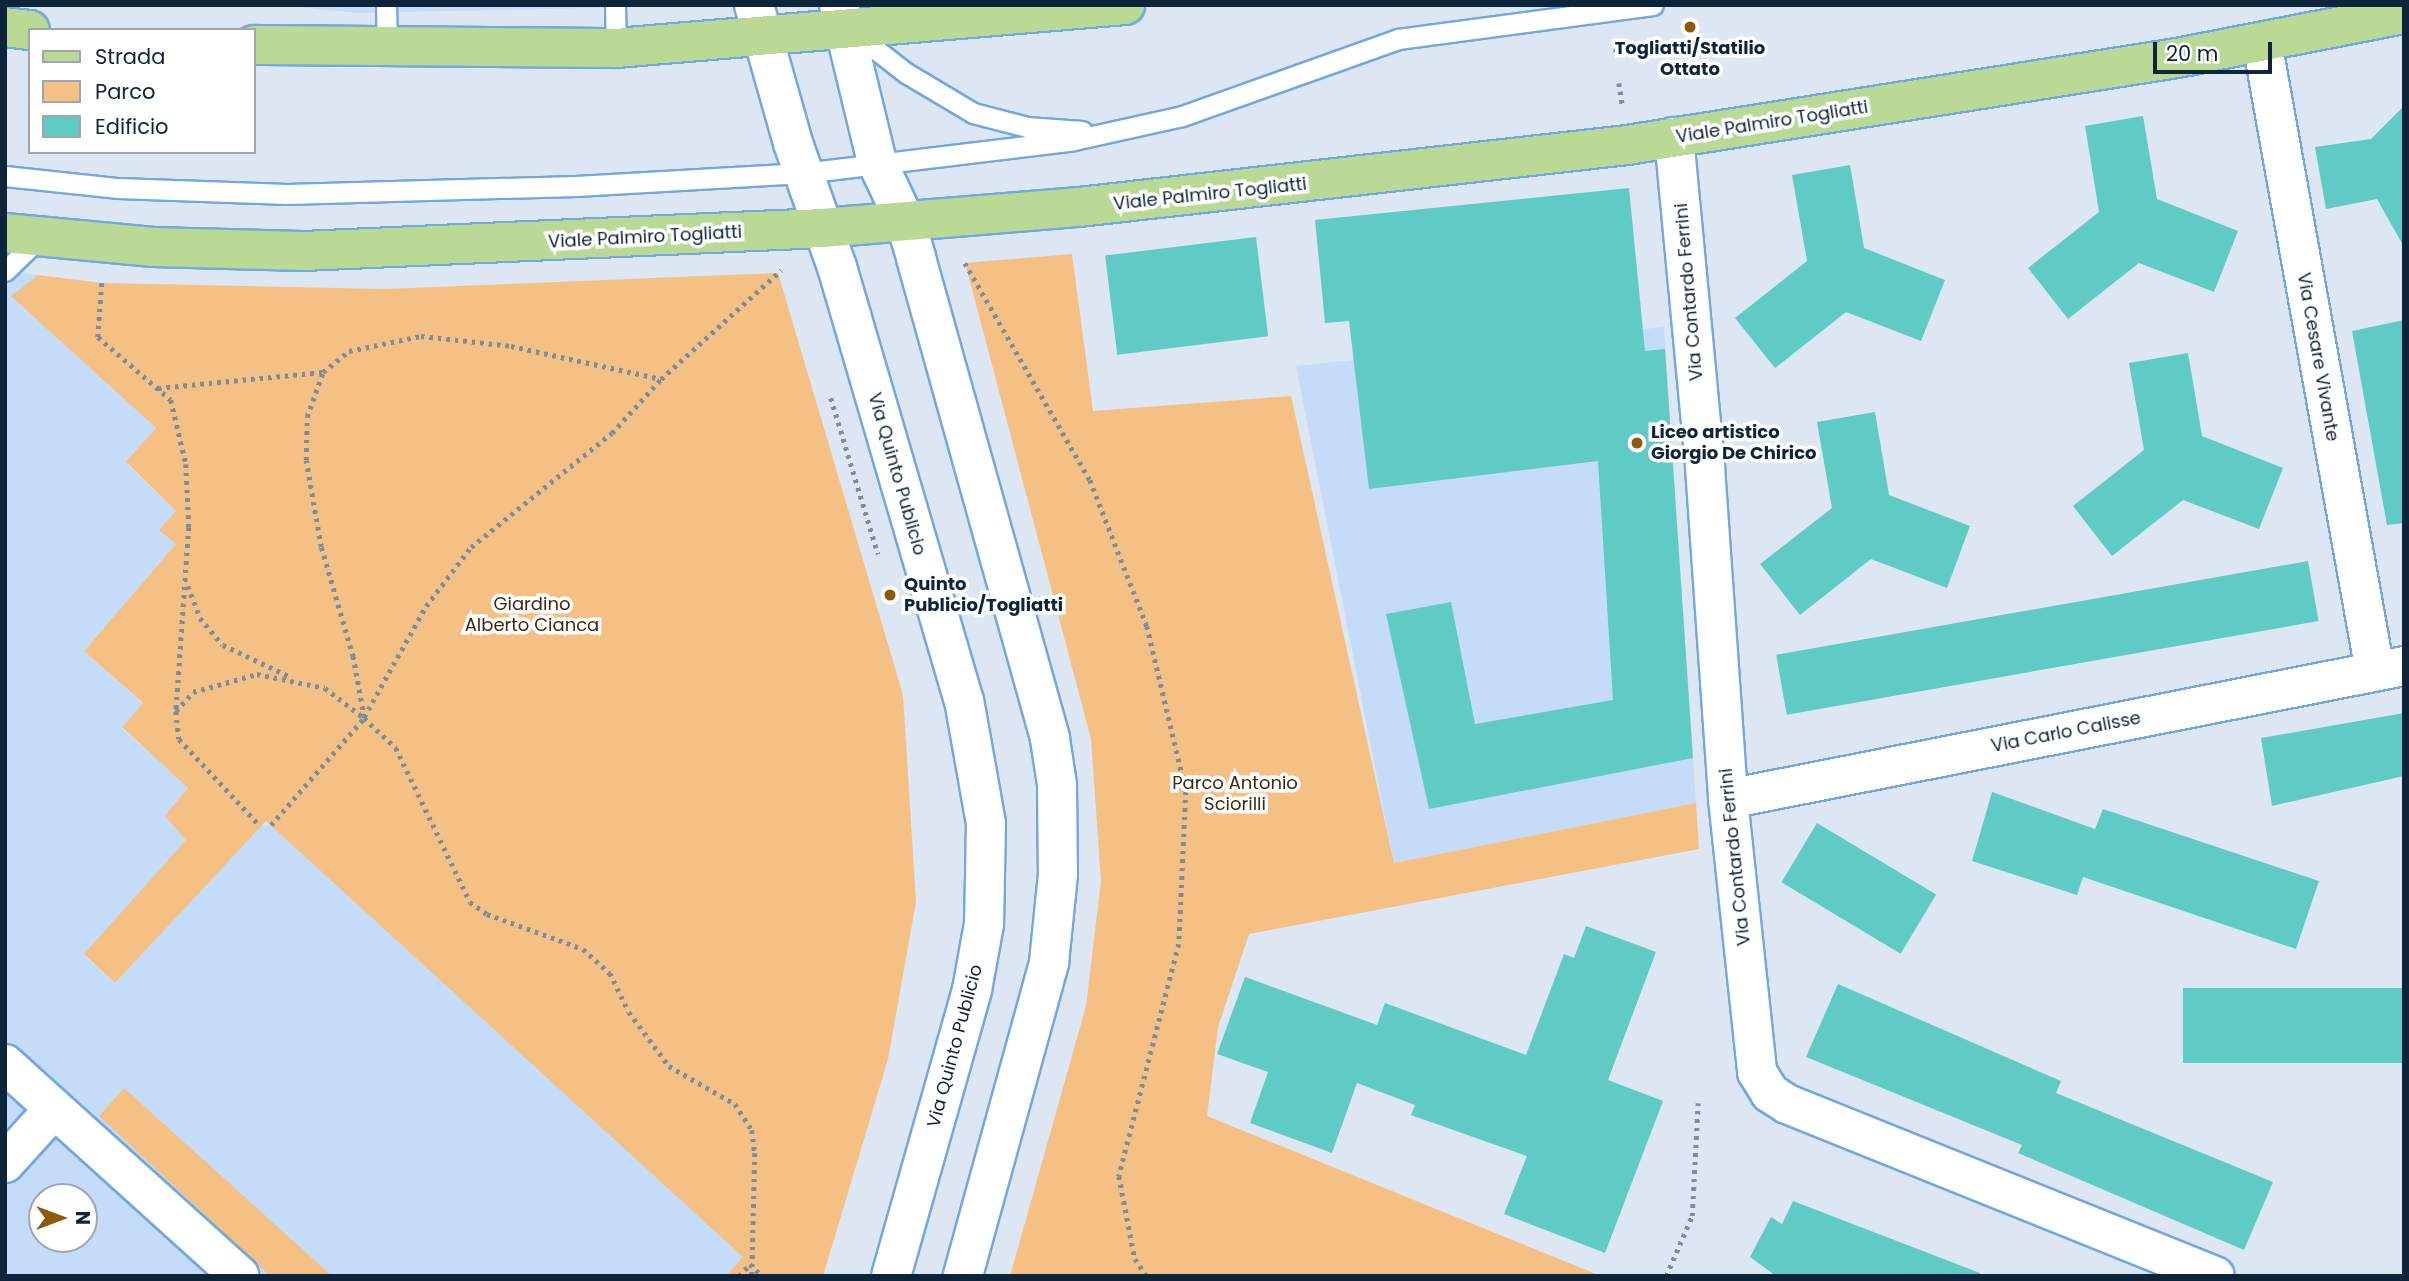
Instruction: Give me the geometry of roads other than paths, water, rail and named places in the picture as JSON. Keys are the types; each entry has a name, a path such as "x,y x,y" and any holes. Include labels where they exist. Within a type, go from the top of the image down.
{"main road":[{"path":"256,45 387,48 616,47 758,20 836,12 1125,5"},
{"name":"Viale Palmiro Togliatti","path":"23,235 153,247 303,250 823,228 1255,190 1674,137 2262,42 2404,14"},
{"path":"5,27 28,30"}],"street":[{"path":"836,12 877,162 905,221 1050,739 1058,797 1058,874 1049,963 963,1276"},
{"name":"Via Quinto Publicio","path":"758,20 964,700 986,823 984,923 972,989 891,1276"},
{"name":"Via Cesare Vivante","path":"2262,42 2389,668"},
{"name":"Via Contardo Ferrini","path":"1674,137 1705,467 1728,799 1757,1072 1770,1093 2215,1276"},
{"name":"Via Carlo Calisse","path":"1728,799 2389,668"},
{"path":"5,1064 240,1276"},
{"path":"5,1163 54,1109"}],"lane":[{"path":"386,5 387,48"},
{"path":"615,5 616,47"},
{"path":"5,176 118,188 287,194 576,186 803,173 877,162 1024,148 1111,131 1182,116 1398,38 1653,5"},
{"path":"836,12 906,73 973,113 1027,127 1111,131"},
{"path":"5,271 23,235"}],"place":[{"name":"Togliatti/Statilio Ottato","path":"1690,27"},
{"name":"Liceo artistico Giorgio De Chirico","path":"1637,443"},
{"name":"Quinto Publicio/Togliatti","path":"890,595"}],"park label":[{"name":"Giardino Alberto Cianca","path":"532,615"},
{"name":"Parco Antonio Sciorilli","path":"1235,794"}]}
